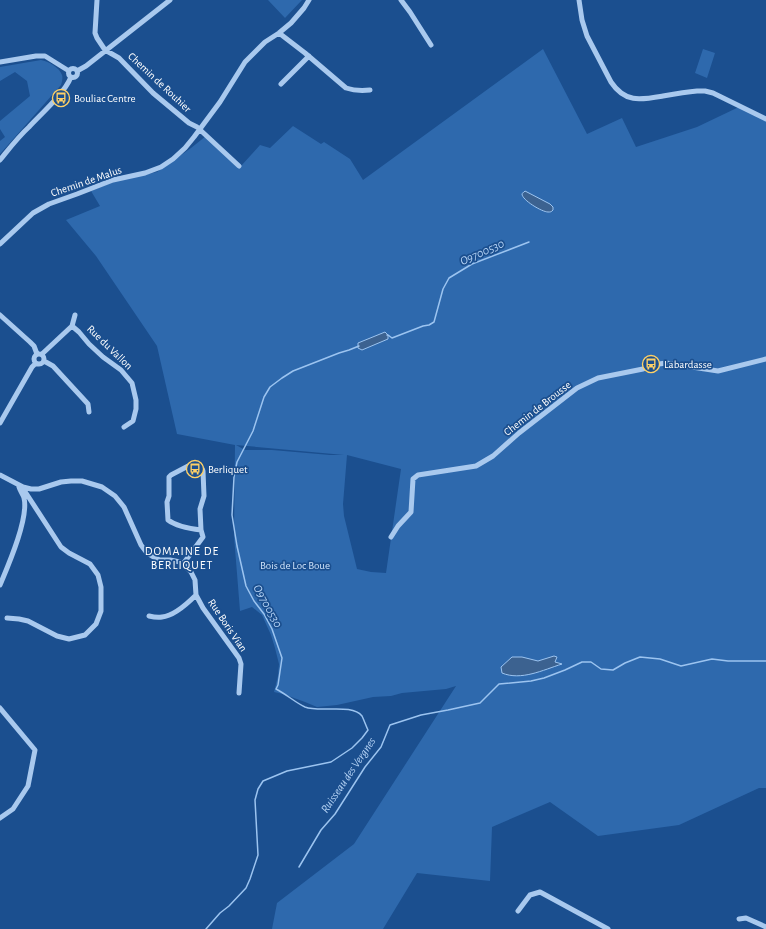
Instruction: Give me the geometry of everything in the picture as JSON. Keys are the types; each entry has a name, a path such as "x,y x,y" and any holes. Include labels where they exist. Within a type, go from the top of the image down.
{"street":[{"path":"97,0 95,33 105,50"},
{"path":"69,71 72,68 76,70 84,67 170,0"},
{"name":"Chemin de Malus","path":"0,244 33,213 49,204 113,180 145,173 161,167 173,159 185,148 220,102 245,62 265,42 291,23 309,0"},
{"path":"401,0 431,45"},
{"path":"578,0 587,36 611,82 621,94 633,99 643,99 705,91 716,94 766,118"},
{"path":"279,33 309,56 346,88 353,91 370,90"},
{"name":"Chemin de Rouhier","path":"105,50 119,58 153,93 199,130"},
{"path":"0,62 45,56 69,71 71,77"},
{"path":"281,84 309,56"},
{"path":"0,160 64,90 71,77 76,76 76,70"},
{"path":"199,130 239,166"},
{"path":"0,315 34,346 39,354 44,358 44,361 53,366 88,404 89,412"},
{"name":"Rue du Vallon","path":"39,354 72,326 75,315"},
{"name":"Rue du Vallon","path":"72,326 80,332 102,357 121,370 132,383 136,400 136,409 133,420 124,427"},
{"path":"36,363 34,358 39,354"},
{"name":"Chemin de Brousse","path":"392,537 398,526 411,512 413,479 418,475 476,466 493,456 519,433 577,388 598,378 666,363 718,371 766,359"},
{"path":"0,423 32,367 36,363 40,364 44,361"},
{"path":"0,475 23,487 31,489 39,489 61,482 76,481 102,488 115,496 124,507 141,545 147,553 160,560 175,561 183,564 203,537 201,530 200,509 204,496 203,471 199,466 192,464 171,474 169,477 167,517 168,520 174,523 201,530"},
{"path":"0,585 20,533 24,510 24,499 18,484"},
{"path":"7,618 28,621 56,636 69,638 85,635 96,624 101,611 101,587 98,575 90,564 65,550 24,490 18,484"},
{"name":"Rue Boris Vian","path":"183,564 191,572 195,580 196,596 203,608 239,658 241,664 239,693"},
{"path":"149,616 163,617 174,613 196,596"},
{"path":"0,708 35,750 28,786 13,809 0,818"},
{"path":"518,911 530,894 540,892 608,929"},
{"path":"739,919 746,918 766,927"}],"green space":[{"path":"268,0 302,0 285,18"},
{"name":"Bois de Loc Boue","path":"543,49 587,134 622,118 636,147 697,127 741,106 766,118 766,788 759,788 679,825 598,836 550,802 492,827 490,881 417,873 383,929 272,929 277,903 354,844 456,686 446,689 373,697 337,705 317,707 274,692 279,664 271,635 262,615 252,607 240,611 234,536 235,445 177,434 157,346 96,256 66,220 100,206 91,191 113,182 157,172 206,136 241,166 260,145 270,148 293,126 321,144 324,142 350,159 363,180","holes":["236,445 344,455 272,450 245,450","347,455 401,469 386,573 357,569 344,516 343,504"]},
{"path":"703,49 715,53 707,78 695,73"},
{"path":"41,60 50,63 61,72 61,85 0,154 0,141 5,137 0,129 0,121 30,96 27,81 15,72 0,81 0,67"}],"shaded area":[{"path":"525,191 550,204 553,207 553,210 550,212 541,210 533,205 523,196 522,194"},
{"path":"385,332 388,335 388,339 362,350 358,348 358,343"},
{"path":"554,656 557,657 555,662 562,664 532,674 517,676 502,673 501,667 512,657 522,657 538,661"}],"waterway":[{"name":"O9700530","path":"387,335 392,338 434,322 443,289 449,278 472,264 529,242"},
{"name":"O9700530","path":"206,929 246,888 250,879 258,855 255,800 258,789 263,781 287,771 331,762 352,748 368,730 362,716 357,712 344,709 311,709 305,707 276,689 278,685 282,658 272,629 246,586 232,515 234,477 237,462 253,431 264,397 270,387 293,371 359,346"},
{"name":"Ruisseau des Vergnes","path":"299,867 321,830 335,814 365,767 381,747 390,725 421,715 480,703 499,684 531,681 544,678 582,662 591,662 601,669 613,670 640,657 660,659 681,666 712,659 728,661 766,661"}],"place":[{"name":"Bouliac Centre","path":"61,98"},
{"name":"Labardasse","path":"651,364"},
{"name":"Berliquet","path":"195,469"}],"district":[{"name":"DOMAINE DE BERLIQUET","path":"182,558"}]}
